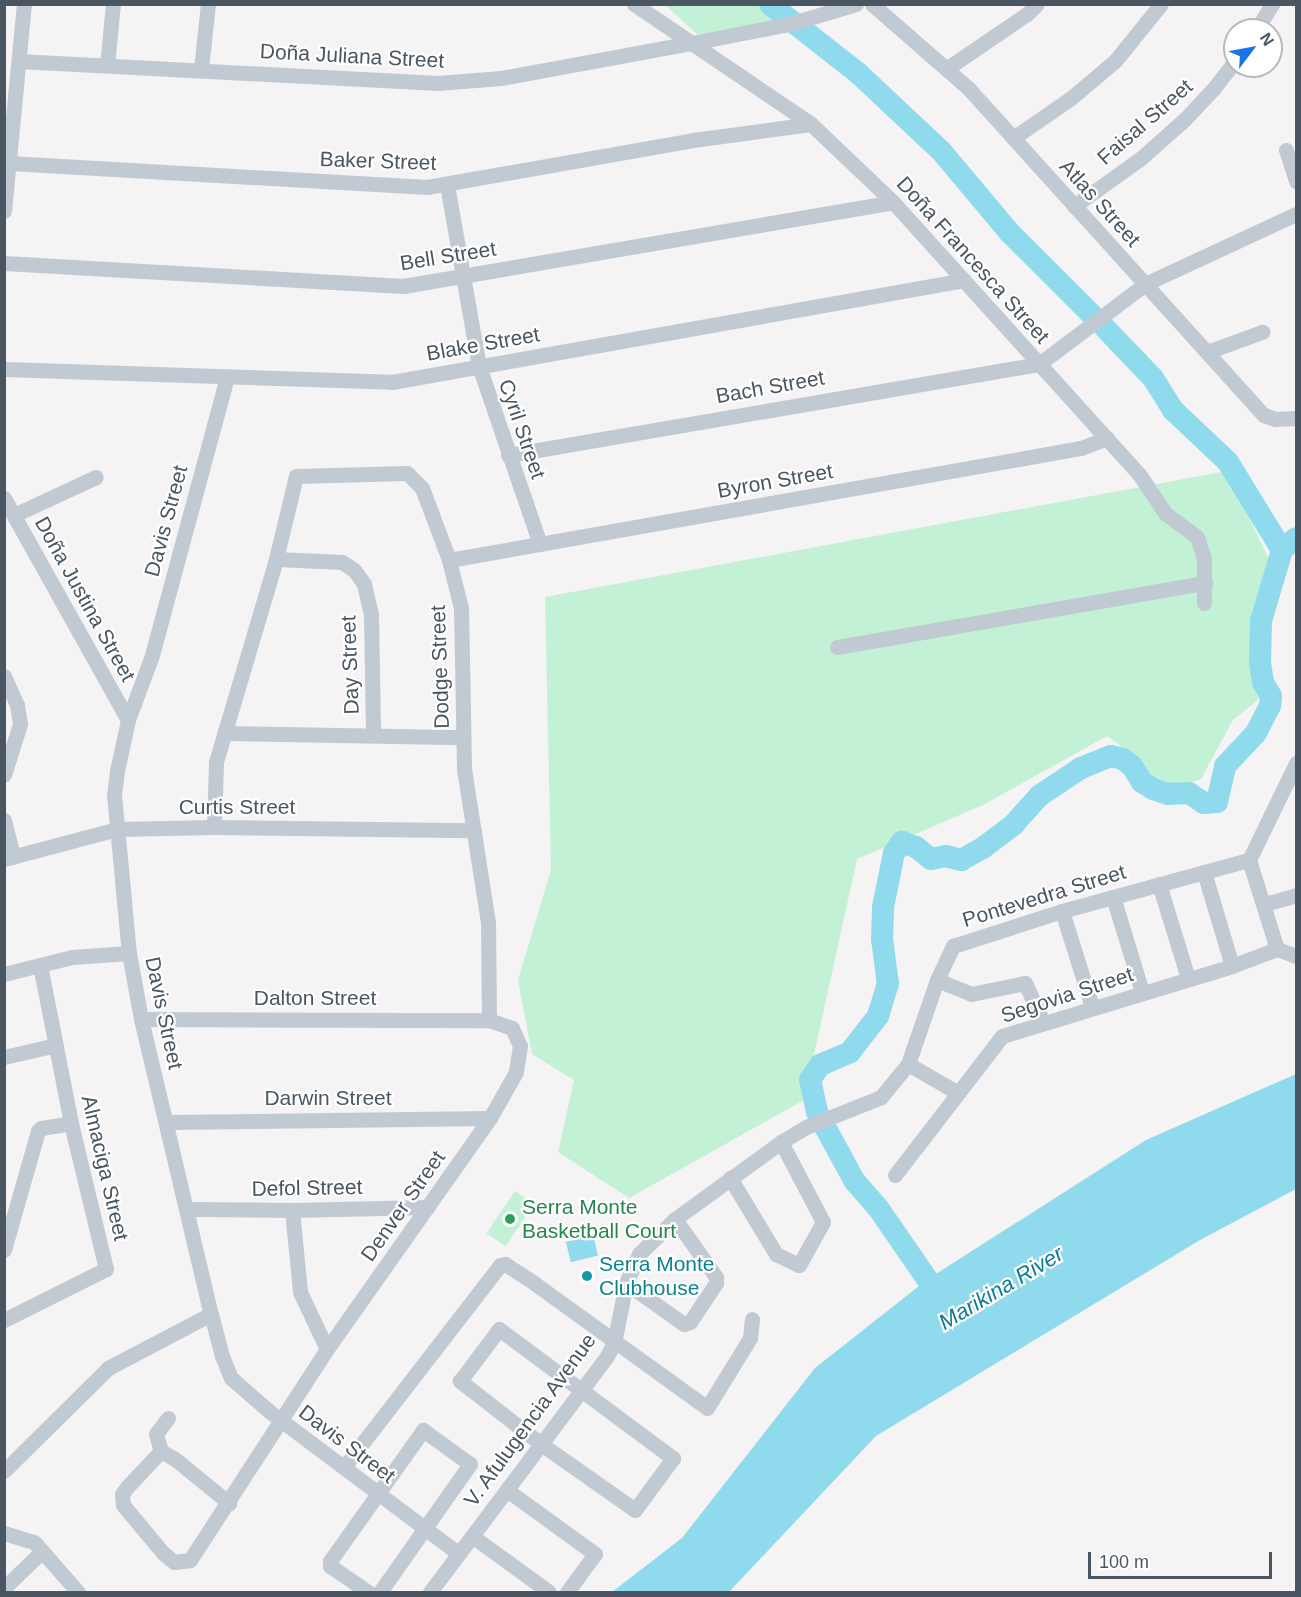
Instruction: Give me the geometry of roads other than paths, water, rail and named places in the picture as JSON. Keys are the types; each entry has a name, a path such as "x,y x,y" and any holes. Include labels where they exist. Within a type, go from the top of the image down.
{"street":[{"path":"4,211 24,4"},
{"path":"107,65 113,4"},
{"path":"201,69 208,4"},
{"name":"Doña Francesca Street","path":"634,4 812,124 893,202 1139,474 1165,513 1197,537 1204,559 1204,603"},
{"name":"Doña Juliana Street","path":"19,61 438,83 501,78 692,43 789,24 856,4"},
{"name":"Atlas Street","path":"872,4 969,89 1264,415 1275,419 1296,418"},
{"path":"946,69 1027,14 1037,4"},
{"path":"1013,138 1071,98 1114,61 1161,4"},
{"path":"1263,18 1272,4"},
{"name":"Faisal Street","path":"1074,206 1140,159 1185,119 1223,76"},
{"name":"Baker Street","path":"10,163 427,187 693,140 812,124"},
{"path":"1286,150 1296,181"},
{"name":"Cyril Street","path":"447,185 478,366 540,544"},
{"name":"Bell Street","path":"4,263 403,286 893,202"},
{"path":"1039,364 1145,284 1296,214"},
{"name":"Blake Street","path":"4,369 392,382 964,280"},
{"path":"1207,352 1262,332"},
{"name":"Bach Street","path":"508,455 1039,364"},
{"name":"Davis Street","path":"227,377 151,658 128,720 117,771 114,795 117,830 129,953 141,1019 211,1314 222,1356 231,1378 246,1393 459,1554"},
{"name":"Byron Street","path":"449,560 1080,448 1107,438"},
{"name":"Dodge Street","path":"214,827 215,771 224,733 276,559 296,476 399,471 414,477 422,488 449,560 458,592 463,627 464,769 488,922 489,1020"},
{"path":"14,515 96,477"},
{"name":"Doña Justina Street","path":"4,498 128,720"},
{"name":"Day Street","path":"276,559 342,561 354,570 364,584 371,615 373,735"},
{"path":"837,648 1205,583"},
{"path":"4,676 17,705 20,724 4,775"},
{"path":"224,733 463,737"},
{"path":"1296,763 1292,782 1249,860 1265,904 1277,949 1296,957"},
{"path":"4,820 9,858"},
{"name":"Curtis Street","path":"9,858 117,830 214,827 474,830"},
{"name":"Pontevedra Street","path":"806,1127 881,1097 908,1064 937,980 953,946 1062,911 1249,860"},
{"path":"1204,872 1232,966"},
{"path":"1159,884 1188,978"},
{"path":"1265,904 1296,895"},
{"path":"1113,897 1142,992"},
{"path":"1062,911 1092,1007"},
{"name":"Segovia Street","path":"895,1175 1002,1036 1232,966 1277,949"},
{"path":"4,974 90,954 129,953"},
{"name":"Almaciga Street","path":"4,1320 106,1269 71,1123 40,965"},
{"path":"937,980 971,994 1025,983 1043,1022"},
{"name":"Dalton Street","path":"141,1019 489,1020"},
{"name":"Denver Street","path":"161,1451 122,1494 123,1505 163,1553 174,1562 190,1560 327,1349 490,1118 516,1072 520,1046 512,1028 489,1020"},
{"path":"4,1057 57,1045"},
{"path":"908,1064 958,1094"},
{"name":"Darwin Street","path":"167,1122 490,1118"},
{"path":"4,1250 38,1131 41,1128 71,1123"},
{"name":"V. Afulugencia Avenue","path":"437,1590 459,1554 582,1390 614,1343 626,1282 639,1254 675,1219 729,1178 806,1127"},
{"path":"729,1178 776,1254 799,1265 823,1222 782,1142"},
{"name":"Defol Street","path":"187,1209 292,1210 428,1207"},
{"path":"292,1210 300,1292 327,1349"},
{"path":"626,1282 684,1324 690,1322 716,1283 716,1277 675,1219"},
{"path":"344,1467 496,1268 505,1264 707,1408 750,1338 752,1319"},
{"path":"4,1471 108,1368 211,1314"},
{"path":"499,1329 582,1390 674,1458 635,1510 542,1444 460,1381 499,1329"},
{"path":"168,1418 156,1434 161,1451 175,1459 229,1503"},
{"path":"368,1593 329,1563 423,1430 470,1464 380,1593"},
{"path":"507,1490 595,1554 567,1593"},
{"path":"4,1533 34,1542 78,1593"},
{"path":"472,1536 549,1593"},
{"path":"4,1588 42,1551"}],"water":[{"name":"Marikina River","path":"1296,1074 1296,1189 1200,1240 876,1436 729,1592 612,1592 682,1538 815,1368 928,1279 1146,1140"},
{"path":"593,1235 598,1255 571,1262 566,1242"}],"waterway":[{"path":"770,4 858,73 942,152 1010,233 1091,314"},
{"path":"1105,328 1153,378 1173,410 1228,462 1282,550"},
{"name":"Marikina River","path":"945,1305 878,1208 855,1182 817,1112 810,1080 820,1065 850,1052 878,1016 888,984 882,939 883,907 894,853 902,842 916,847 931,859 946,856 961,860 984,847 1014,824 1039,796 1081,768 1111,756 1123,759 1132,766 1142,782 1153,789 1168,794 1189,793 1204,803 1217,802 1225,766 1256,733 1270,706 1271,696 1263,682 1260,663 1261,621 1282,550 1296,538"}],"place":[{"name":"Serra Monte Basketball Court","path":"510,1219"},
{"name":"Serra Monte Clubhouse","path":"587,1276"}]}
